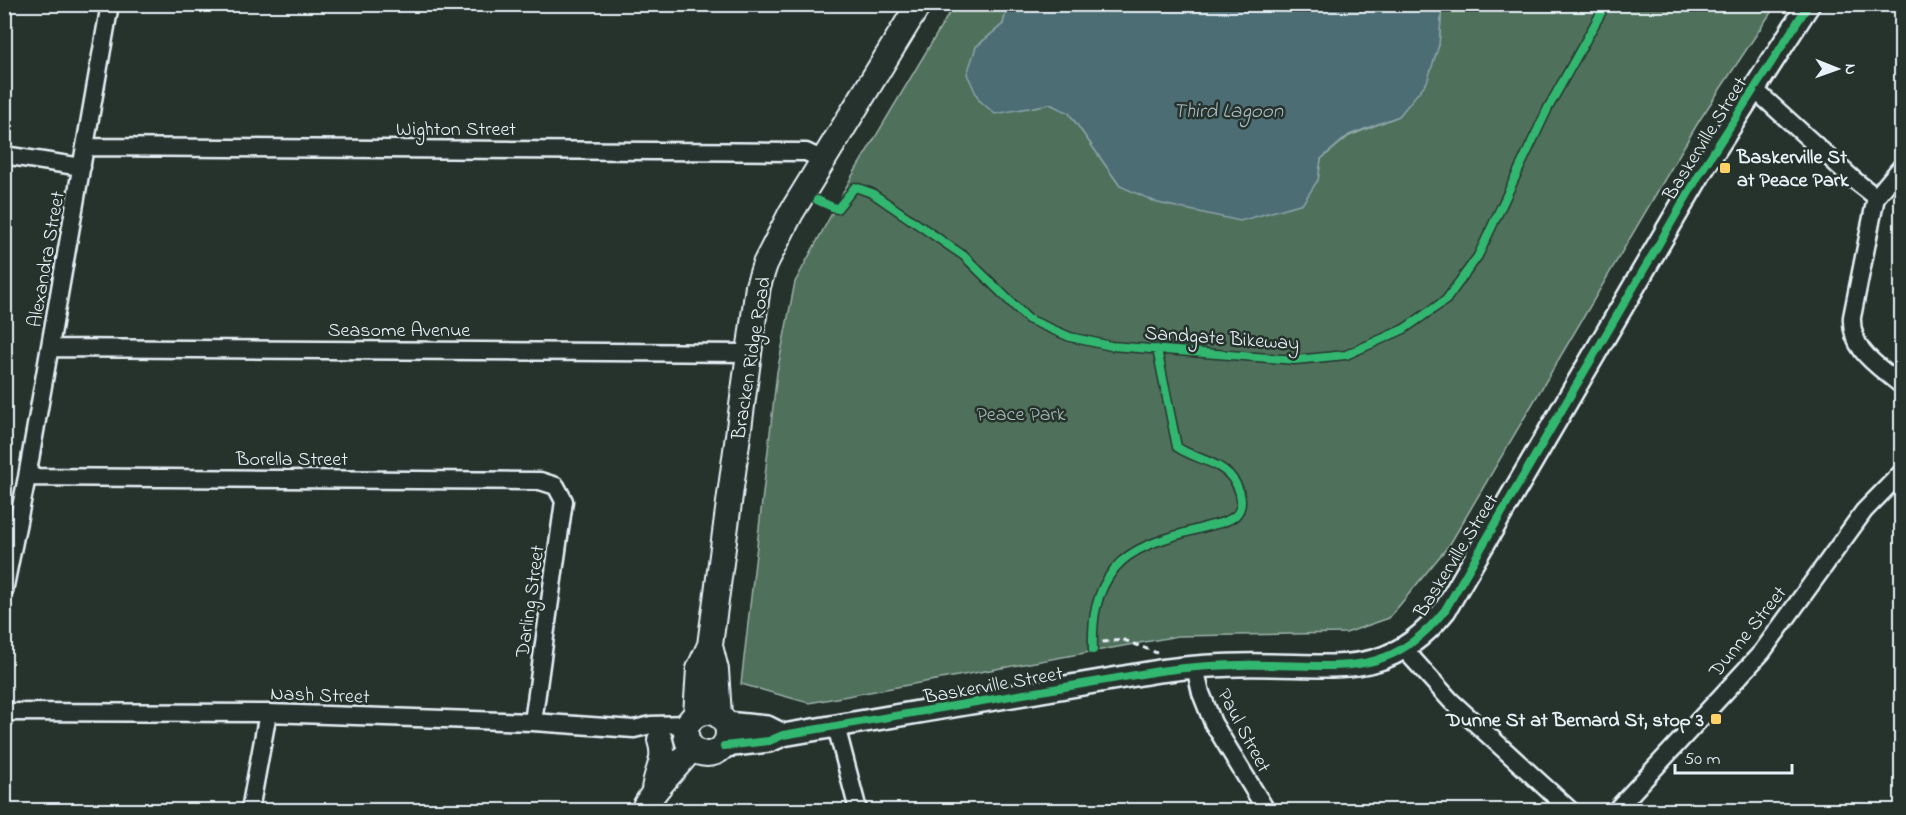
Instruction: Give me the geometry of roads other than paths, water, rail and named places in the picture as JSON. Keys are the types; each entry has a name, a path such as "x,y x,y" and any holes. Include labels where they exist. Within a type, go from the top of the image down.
{"main road":[{"name":"Bracken Ridge Road","path":"705,734 699,669 710,645 758,286 765,264 791,213 919,4"},
{"path":"651,804 705,734"},
{"path":"651,804 655,779 664,753 660,740"}],"street":[{"name":"Alexandra Street","path":"4,591 27,477 110,4"},
{"name":"Baskerville Street","path":"705,734 769,741 783,735 1145,674 1221,665 1354,665 1387,657 1404,649 1431,627 1445,610 1702,170 1809,4"},
{"path":"1753,88 1876,197"},
{"name":"Wighton Street","path":"86,147 806,152 824,160"},
{"path":"4,155 82,167"},
{"path":"1902,166 1876,197 1851,329 1859,348 1902,386"},
{"name":"Seasome Avenue","path":"50,348 748,353"},
{"name":"Dunne Street","path":"1616,810 1762,652 1864,511 1902,472"},
{"name":"Borella Street","path":"27,477 540,481 556,486"},
{"name":"Darling Street","path":"533,722 564,501 556,486"},
{"path":"1404,649 1451,701 1570,810"},
{"name":"Paul Street","path":"1196,667 1201,693 1213,723 1266,810"},
{"name":"Nash Street","path":"4,712 268,713 533,722 634,729 676,745 705,734"},
{"path":"250,810 268,713"},
{"name":"Nash Street","path":"634,729 651,724 705,734"},
{"path":"836,726 858,810"}],"water":[{"name":"Third Lagoon","path":"1008,4 1442,5 1439,45 1427,82 1399,116 1349,135 1321,159 1318,180 1303,203 1240,221 1158,203 1120,186 1069,113 1050,104 995,114 979,100 967,74 976,47 1003,24"}],"place":[{"name":"Baskerville St at Peace Park","path":"1725,168"},
{"name":"Dunne St at Bernard St, stop 3","path":"1716,719"}],"park label":[{"name":"Peace Park","path":"1021,413"}]}
